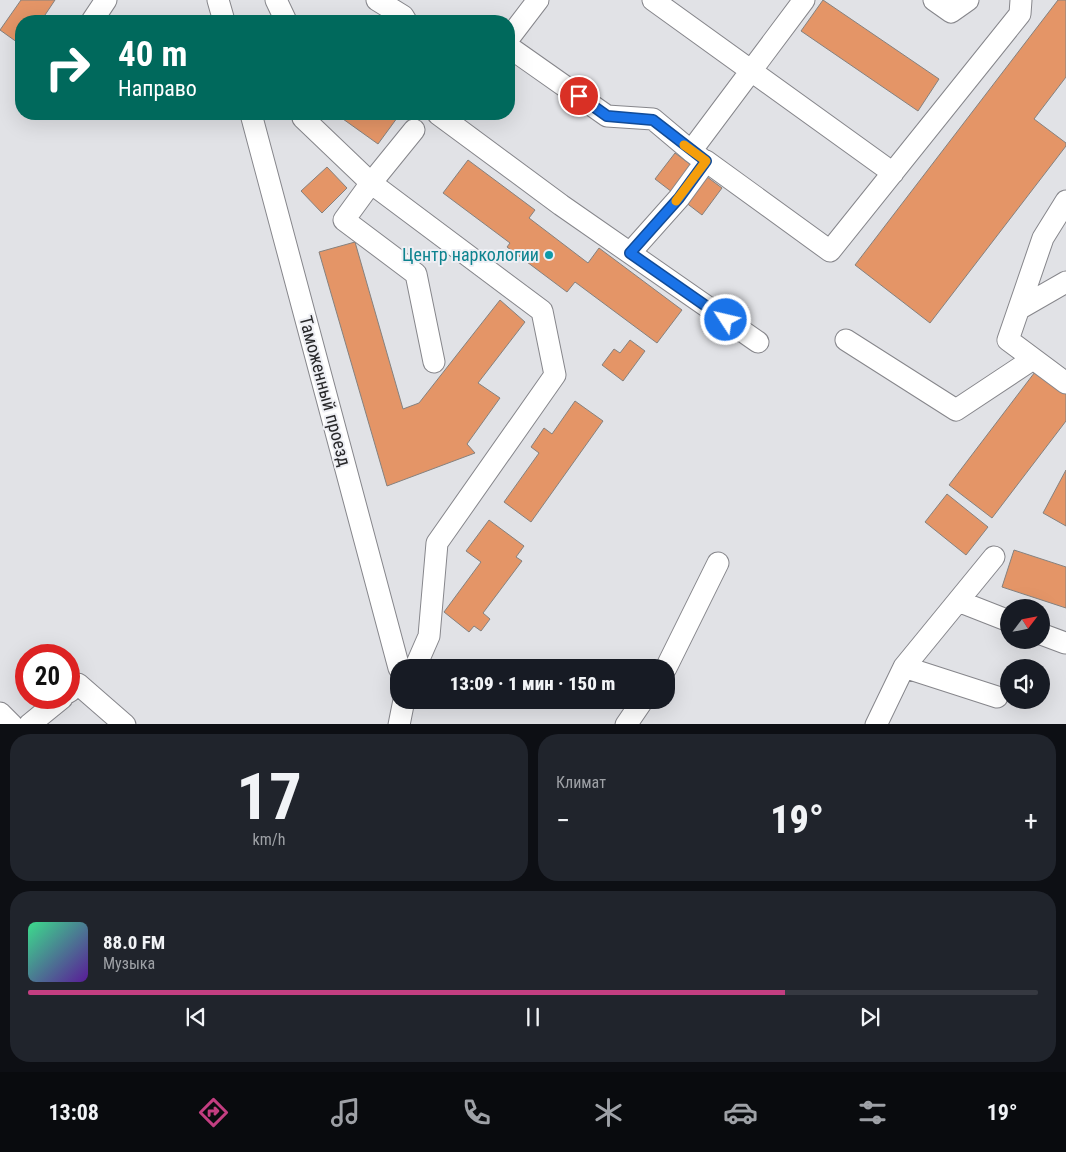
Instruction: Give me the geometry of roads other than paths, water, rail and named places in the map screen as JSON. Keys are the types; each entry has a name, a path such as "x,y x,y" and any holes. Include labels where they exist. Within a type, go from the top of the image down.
{"street":[{"path":"96,15 106,0"},
{"path":"218,0 222,15"},
{"path":"276,0 283,15"},
{"path":"377,0 401,15"},
{"path":"653,0 893,173"},
{"path":"630,253 679,198 698,156 751,72 804,0"},
{"path":"934,0 951,12 968,0"},
{"path":"515,51 607,116 653,120 698,156 830,252 1020,14 1021,0"},
{"path":"515,29 535,1"},
{"name":"Таможенный проезд","path":"253,120 397,659"},
{"path":"305,120 371,183 542,312 555,375 437,543 429,636 419,659"},
{"path":"446,120 561,204 758,342"},
{"path":"414,130 344,220 416,274 434,362"},
{"path":"1066,201 1043,238 1008,340 1066,383"},
{"path":"1019,309 1066,282"},
{"path":"846,340 956,410 1033,359"},
{"path":"876,724 904,667 994,557"},
{"path":"670,659 718,563"},
{"path":"958,601 1000,617"},
{"path":"1050,637 1065,643"},
{"path":"904,667 997,697"},
{"path":"80,686 125,724"},
{"path":"29,724 48,709"},
{"path":"400,724 402,709"},
{"path":"626,724 637,709"},
{"path":"0,714 12,724"}],"place":[{"name":"Центр наркологии","path":"549,255"}]}
